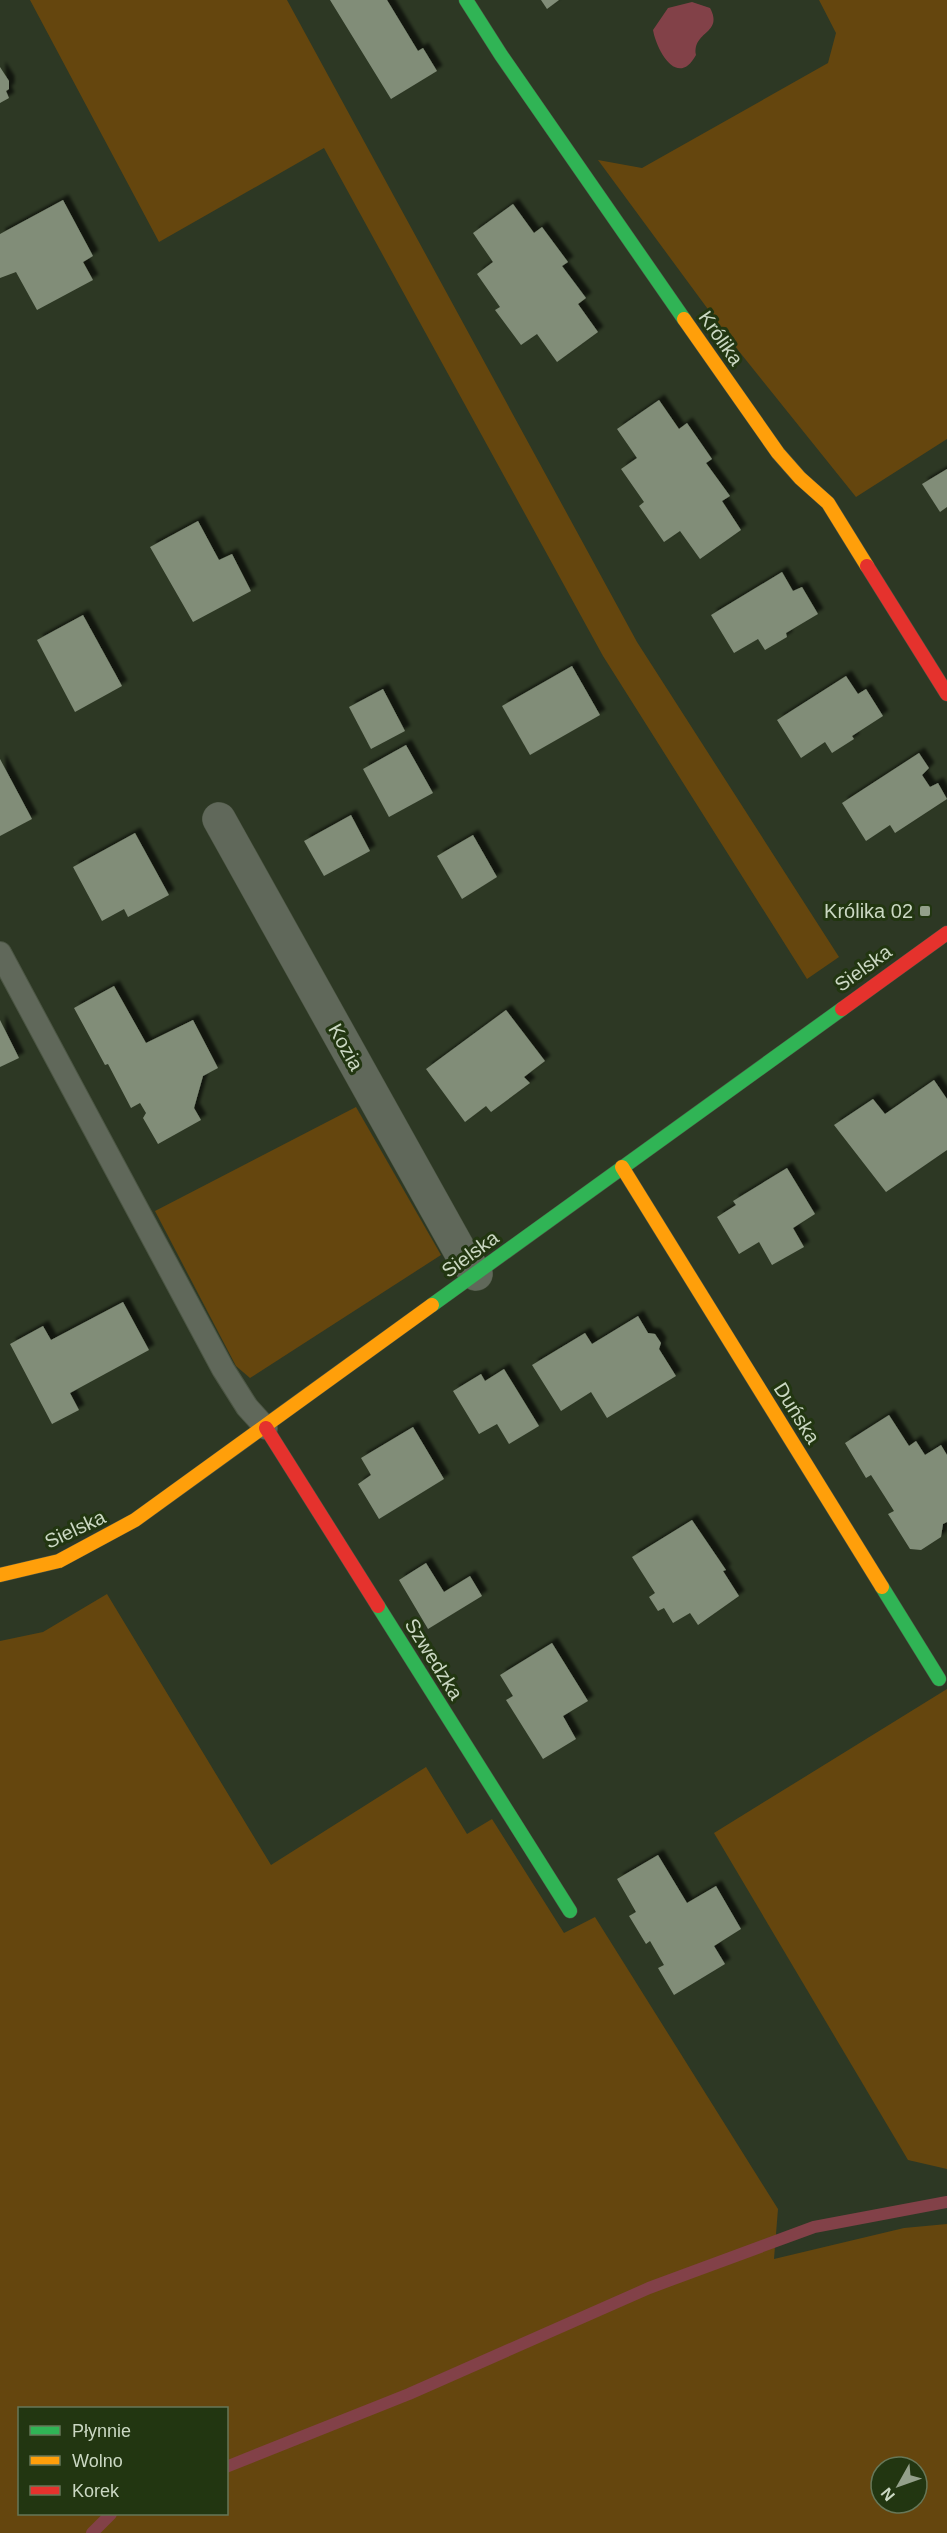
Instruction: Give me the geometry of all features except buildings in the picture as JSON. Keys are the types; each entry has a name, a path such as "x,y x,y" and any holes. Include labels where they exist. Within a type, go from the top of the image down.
{"street":[{"name":"Królika","path":"466,0 501,56 778,453 800,478 828,503 947,694"},
{"name":"Kozia","path":"219,819 461,1253 476,1274"},
{"name":"Sielska","path":"0,1575 59,1561 84,1550 135,1520 266,1428 622,1167 947,933"},
{"name":"Duńska","path":"622,1167 939,1679"},
{"name":"Szwedzka","path":"266,1428 570,1911"}],"lane":[{"path":"0,952 223,1369 247,1407 266,1428"}],"shaded area":[{"path":"30,0 287,0 637,642 839,957 807,979 603,656 324,148 159,242"},
{"path":"819,0 947,0 947,439 856,497 738,350 598,160 642,168 828,63 836,33"},
{"path":"692,2 710,8 713,23 698,41 696,55 689,64 682,68 676,67 669,63 659,48 653,30 668,8"},
{"path":"356,1107 441,1255 250,1378 236,1366 155,1211"},
{"path":"107,1594 271,1865 426,1767 467,1834 492,1819 564,1933 595,1917 778,2209 774,2259 904,2228 947,2224 947,2533 0,2533 0,1641 43,1632"},
{"path":"947,1689 947,2169 908,2160 714,1833"}],"waterway":[{"path":"228,2466 409,2394 649,2288 814,2227 947,2202"},
{"path":"92,2533 110,2515"}],"traffic: fast":[{"path":"466,0 501,55 684,319"},
{"path":"432,1305 842,1009"},
{"path":"882,1587 939,1679"},
{"path":"378,1606 570,1911"}],"traffic: slow":[{"path":"684,319 778,453 800,478 828,503 867,566"},
{"path":"622,1167 882,1587"},
{"path":"0,1575 59,1561 135,1520 432,1305"}],"traffic: jam":[{"path":"867,566 947,694"},
{"path":"842,1009 947,933"},
{"path":"266,1428 378,1606"}],"place":[{"name":"Królika 02","path":"925,911"}]}
